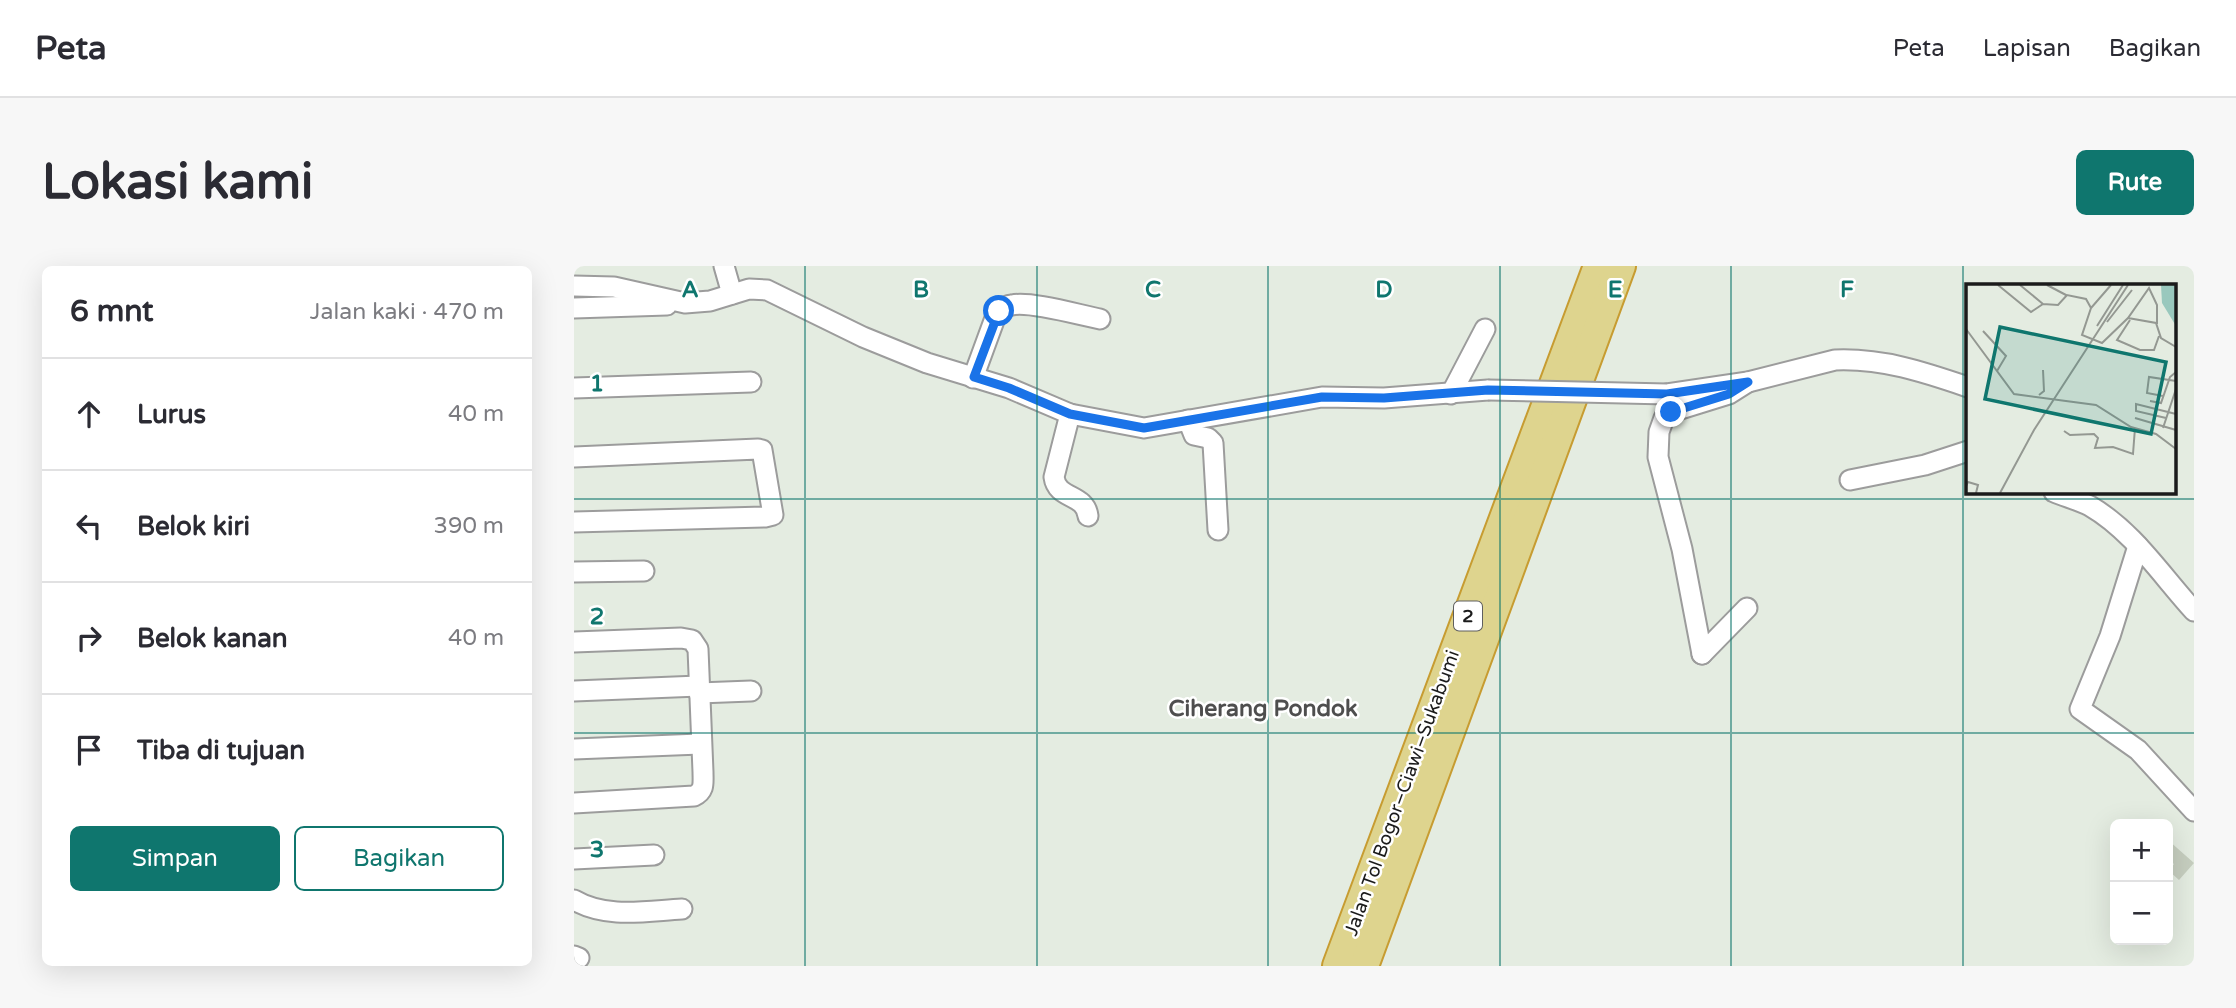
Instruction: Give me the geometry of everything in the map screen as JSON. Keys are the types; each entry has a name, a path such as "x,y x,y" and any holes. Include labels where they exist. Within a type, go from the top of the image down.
{"highway":[{"name":"Jalan Tol Bogor–Ciawi–Sukabumi","path":"1337,966 1598,266"},
{"name":"Jalan Tol Bogor–Ciawi–Sukabumi","path":"1364,966 1621,266"}],"street":[{"path":"724,266 732,294"},
{"path":"574,286 614,287 685,303"},
{"path":"574,308 647,307 710,301 759,289 780,295 886,347 927,363 1009,388 1070,414 1144,428 1322,397 1384,398 1488,390 1667,394 1748,382 1835,360 1850,359 1879,361 1914,369 1966,386"},
{"path":"974,377 995,318 1005,307 1014,304 1100,319"},
{"path":"1451,394 1485,329"},
{"path":"574,388 751,382"},
{"path":"1747,608 1702,654 1682,550 1658,457 1658,446 1664,418 1671,412 1729,394 1748,382"},
{"path":"1070,414 1054,477 1055,485 1060,492 1081,500 1088,516"},
{"path":"1188,420 1194,435 1209,438 1213,443 1218,530"},
{"path":"574,457 762,450 773,514 765,517 574,522"},
{"path":"1850,480 1925,465 1966,452"},
{"path":"2059,494 2091,507 2110,521 2138,546 2194,611"},
{"path":"2138,546 2110,636 2080,709 2138,750 2194,811"},
{"path":"574,572 644,571"},
{"path":"574,642 681,638 692,640 698,649 703,788 698,794 574,803"},
{"path":"574,691 751,691"},
{"path":"574,749 700,744"},
{"path":"574,859 654,855"},
{"path":"574,900 587,908 613,912 682,909"}],"building":[{"path":"2173,844 2194,863 2179,880 2173,875"}],"district":[{"name":"Ciherang Pondok","path":"1263,709"}],"route":[{"path":"999,311 974,377 1009,388 1070,414 1137,428 1154,428 1322,397 1384,398 1488,390 1667,394 1748,382 1729,394 1671,412"}]}
